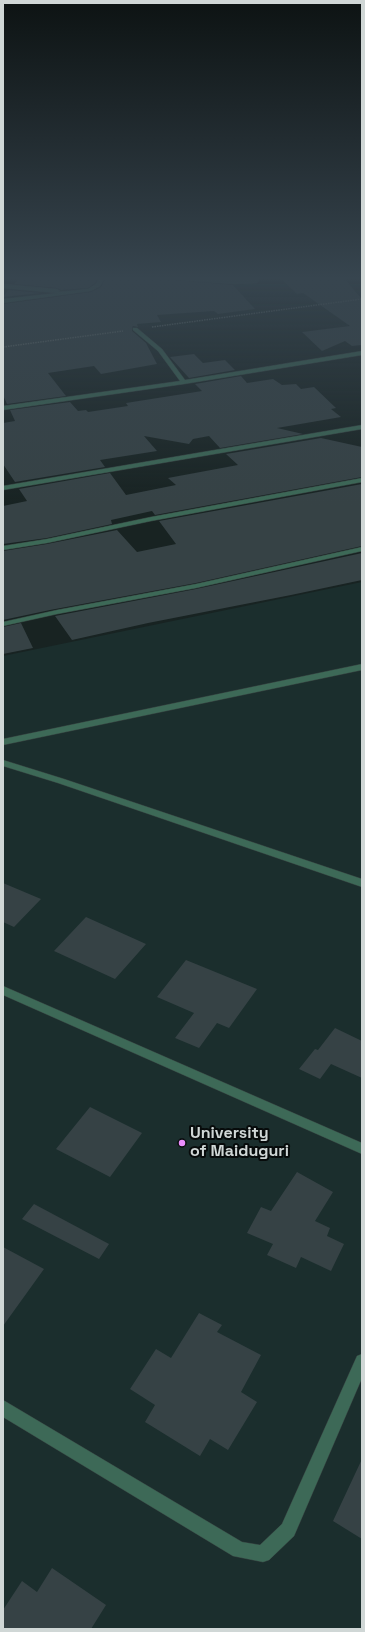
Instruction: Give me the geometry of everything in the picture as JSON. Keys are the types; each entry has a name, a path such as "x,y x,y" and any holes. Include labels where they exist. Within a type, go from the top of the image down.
{"street":[{"path":"162,353 184,382"},
{"path":"3,408 184,382 361,353"},
{"path":"3,488 362,427"},
{"path":"3,548 47,541 151,519 362,480"},
{"path":"3,624 57,612 196,586 362,549"},
{"path":"3,742 362,667"},
{"path":"3,763 61,781 362,883"},
{"path":"3,990 362,1149"},
{"path":"3,1408 239,1550 263,1554 288,1530 362,1361"}],"shaded area":[{"name":"University of Maiduguri","path":"362,582 362,1629 3,1629 3,656"}],"building":[{"path":"3,353 151,353 157,364 101,374 94,366 48,373 66,396 7,404 3,395"},
{"path":"194,354 203,363 225,360 235,370 189,378 170,357"},
{"path":"241,376 247,383 273,379 282,385 296,384 301,389 314,387 336,408 331,409 341,417 277,428 303,434 220,448 209,436 193,439 189,444 144,436 157,451 100,460 105,467 15,482 3,464 3,423 15,421 10,410 70,402 78,411 86,410 88,412 128,406 126,403 202,391 195,384"},
{"path":"321,438 362,447 362,477 155,515 152,511 111,520 112,524 47,538 3,544 3,506 27,501 19,489 110,473 126,495 176,485 168,478 238,465 226,454"},
{"path":"362,484 362,546 196,583 3,620 3,551 117,530 137,552 176,544 159,521"},
{"path":"362,553 362,580 148,623 72,640 55,616 196,589"},
{"path":"21,623 33,648 3,654 3,627"},
{"path":"3,883 41,899 14,927 3,922"},
{"path":"86,917 146,944 115,979 54,951"},
{"path":"186,960 257,989 229,1028 217,1023 199,1048 175,1038 194,1013 157,997"},
{"path":"335,1028 362,1041 362,1078 331,1064 320,1079 299,1069 315,1049 318,1050"},
{"path":"90,1107 142,1133 110,1177 56,1149"},
{"path":"297,1172 333,1192 315,1221 330,1228 327,1236 344,1244 331,1271 301,1257 296,1268 267,1255 273,1244 247,1233 261,1207 271,1211"},
{"path":"34,1204 109,1244 99,1259 22,1219"},
{"path":"3,1247 44,1269 3,1326"},
{"path":"199,1313 222,1325 217,1332 261,1355 241,1392 257,1402 228,1450 210,1439 200,1456 145,1422 155,1405 130,1389 156,1349 171,1358"},
{"path":"362,1459 362,1539 333,1521"},
{"path":"52,1568 106,1605 91,1629 3,1629 3,1610 22,1581 37,1592"}],"place":[{"name":"University of Maiduguri","path":"182,1143"}]}
